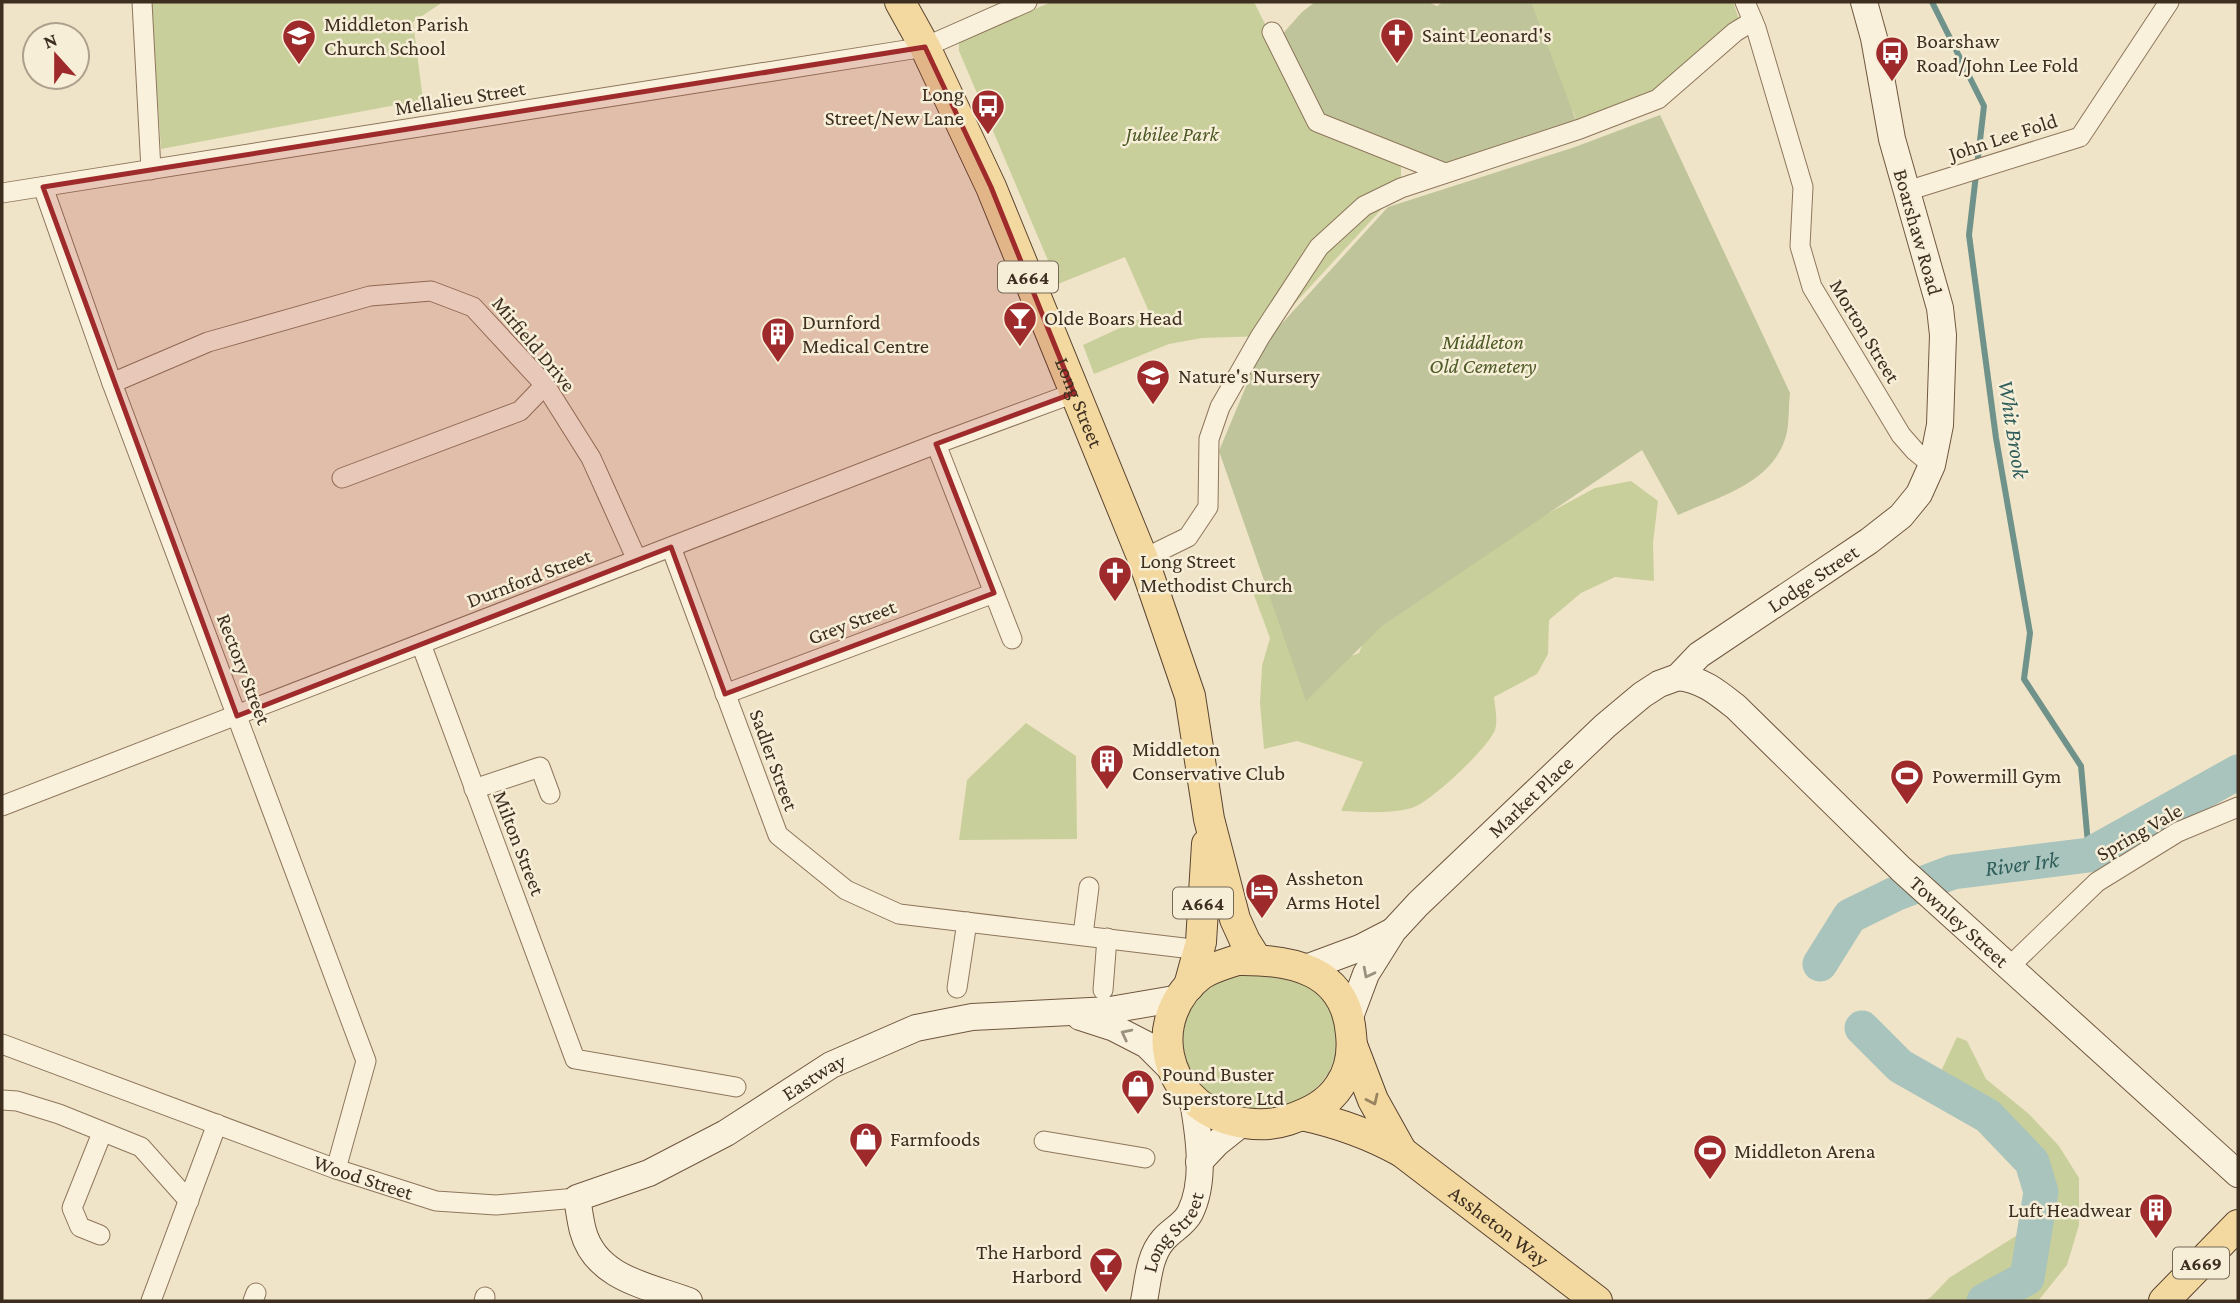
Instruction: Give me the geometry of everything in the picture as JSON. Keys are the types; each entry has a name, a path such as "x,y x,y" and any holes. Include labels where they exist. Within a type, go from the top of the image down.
{"main road":[{"name":"Long Street","path":"900,2 925,47 991,187 1143,559 1190,696 1209,819 1235,919 1257,960"},
{"name":"Long Street","path":"1184,992 1200,942 1209,819"},
{"name":"A664","path":"1237,960 1257,960 1306,968 1321,976 1343,1000 1351,1031 1349,1064 1335,1093 1323,1104 1303,1115 1283,1122 1263,1124 1242,1123 1214,1115 1193,1101 1173,1071 1168,1039 1170,1022 1184,992 1203,974 1219,965 1237,960"},
{"name":"Assheton Way","path":"1351,1031 1373,1100 1402,1152"},
{"name":"Assheton Way","path":"1303,1115 1338,1123 1371,1135 1402,1152 1597,1301"},
{"name":"A669","path":"2164,1301 2238,1225"}],"street":[{"path":"142,2 151,170"},
{"name":"Mellalieu Street","path":"2,193 925,47 1027,2"},
{"name":"Morton Street","path":"1745,2 1803,187 1800,246 1812,287 1901,435 1915,452 1932,465"},
{"name":"Boarshaw Road","path":"1864,2 1874,38 1892,139 1933,283 1943,335 1940,425 1932,465"},
{"name":"John Lee Fold","path":"1907,191 2080,137 2169,2"},
{"path":"1143,559 1188,537 1208,507 1209,439 1220,407 1247,358 1320,247 1364,206 1401,188 1580,130 1658,99 1735,32 1753,21"},
{"path":"1272,32 1317,122 1445,173"},
{"name":"Rectory Street","path":"43,187 113,383 366,1061 336,1169"},
{"name":"Mirfield Drive","path":"113,383 208,342 370,296 431,290 473,307 545,385 591,458 637,561"},
{"path":"342,478 520,411 545,385"},
{"name":"Durnford Street","path":"4,799 237,716 936,444 1074,393"},
{"path":"936,444 1012,639"},
{"name":"Lodge Street","path":"1678,677 1699,655 1869,541 1901,516 1919,494 1932,465"},
{"name":"Sadler Street","path":"671,547 778,835 846,890 899,915 1184,948"},
{"name":"Grey Street","path":"725,694 994,593"},
{"name":"Milton Street","path":"421,644 575,1059 736,1087"},
{"name":"Townley Street","path":"1678,677 1695,679 1709,685 1736,707 1901,869 2238,1174"},
{"name":"Market Place","path":"1351,1031 1366,974 1393,931 1452,871 1605,726 1642,695 1659,684 1678,677"},
{"path":"474,789 540,767 550,794"},
{"name":"Spring Vale","path":"2010,966 2097,882 2178,832 2238,807"},
{"path":"1083,935 1089,887"},
{"path":"957,988 967,922"},
{"name":"Market Place","path":"1306,968 1393,931"},
{"path":"1103,990 1107,938"},
{"name":"Eastway","path":"577,1198 649,1173 726,1133 831,1065 912,1030 972,1017 1128,1008 1184,992"},
{"name":"Eastway","path":"1069,1013 1114,1028 1147,1045 1173,1071"},
{"name":"Wood Street","path":"2,1044 336,1169 436,1201 496,1205 577,1198"},
{"path":"2,1100 17,1101 58,1114 141,1147 189,1201"},
{"name":"Long Street","path":"1144,1301 1150,1268 1161,1242 1188,1217 1197,1196 1199,1162 1193,1101"},
{"name":"Long Street","path":"1199,1162 1242,1123"},
{"path":"151,1301 217,1124"},
{"path":"100,1235 80,1227 72,1208 102,1133"},
{"path":"1044,1141 1145,1158"},
{"path":"577,1198 583,1234 599,1261 619,1277 689,1301"}],"highlighted area":[{"path":"925,47 991,187 1074,393 936,444 994,593 725,694 671,547 237,716 43,187"}],"green space":[{"name":"Middleton Parish Church School","path":"151,2 443,2 413,22 423,100 161,149"},
{"name":"Jubilee Park","path":"1052,2 1254,2 1315,123 1401,162 1401,188 1265,336 1202,338 1169,344 1094,374 1083,345 1150,314 1125,257 1058,284 959,51 959,43 964,37"},
{"path":"1315,2 1428,2 1437,6 1443,2 1531,2 1577,123 1441,166 1321,123 1278,39 1302,12"},
{"path":"1458,2 1733,2 1739,19 1649,97 1577,123 1574,113"},
{"name":"Middleton Old Cemetery","path":"1660,115 1790,393 1787,431 1776,457 1753,480 1724,496 1678,515 1642,450 1382,626 1306,701 1219,451 1264,343 1388,207 1575,147"},
{"path":"1631,481 1658,501 1653,543 1654,581 1615,577 1581,593 1549,620 1548,654 1537,674 1494,697 1496,722 1490,738 1471,761 1432,796 1421,804 1404,810 1341,811 1363,762 1297,741 1264,749 1260,703 1262,666 1270,638 1251,587 1292,593 1325,666 1359,653 1378,605 1595,488"},
{"path":"1026,723 1076,756 1077,839 959,840 967,780"},
{"path":"1256,974 1286,978 1312,988 1326,1002 1336,1026 1336,1049 1333,1064 1326,1077 1305,1097 1277,1108 1261,1109 1228,1104 1204,1089 1189,1068 1183,1043 1187,1019 1200,997 1223,981"},
{"path":"1957,1037 1967,1041 1986,1079 2029,1114 2059,1146 2079,1178 2079,1225 2067,1265 2038,1301 1924,1301 1949,1278 2019,1234 2032,1200 2017,1159 1930,1095"}],"waterway":[{"name":"Whit Brook","path":"1932,2 1984,106 1969,235 1996,438 2030,633 2024,679 2081,766 2089,855"},
{"name":"River Irk","path":"1820,964 1850,916 1895,894 1953,872 2089,855 2238,772"},
{"name":"River Irk","path":"1862,1028 1900,1066 1988,1116 2032,1162 2041,1192 2027,1278 1984,1301"}],"place":[{"name":"Saint Leonard's","path":"1397,65"},
{"name":"Middleton Parish Church School","path":"299,66"},
{"name":"Boarshaw Road/John Lee Fold","path":"1892,83"},
{"name":"Long Street/New Lane","path":"988,136"},
{"name":"Olde Boars Head","path":"1020,348"},
{"name":"Durnford Medical Centre","path":"778,364"},
{"name":"Nature's Nursery","path":"1153,406"},
{"name":"Long Street Methodist Church","path":"1115,603"},
{"name":"Middleton Conservative Club","path":"1107,791"},
{"name":"Powermill Gym","path":"1907,806"},
{"name":"Assheton Arms Hotel","path":"1262,920"},
{"name":"Pound Buster Superstore Ltd","path":"1138,1116"},
{"name":"Farmfoods","path":"866,1169"},
{"name":"Middleton Arena","path":"1710,1181"},
{"name":"Luft Headwear","path":"2156,1240"},
{"name":"The Harbord Harbord","path":"1106,1294"}]}
